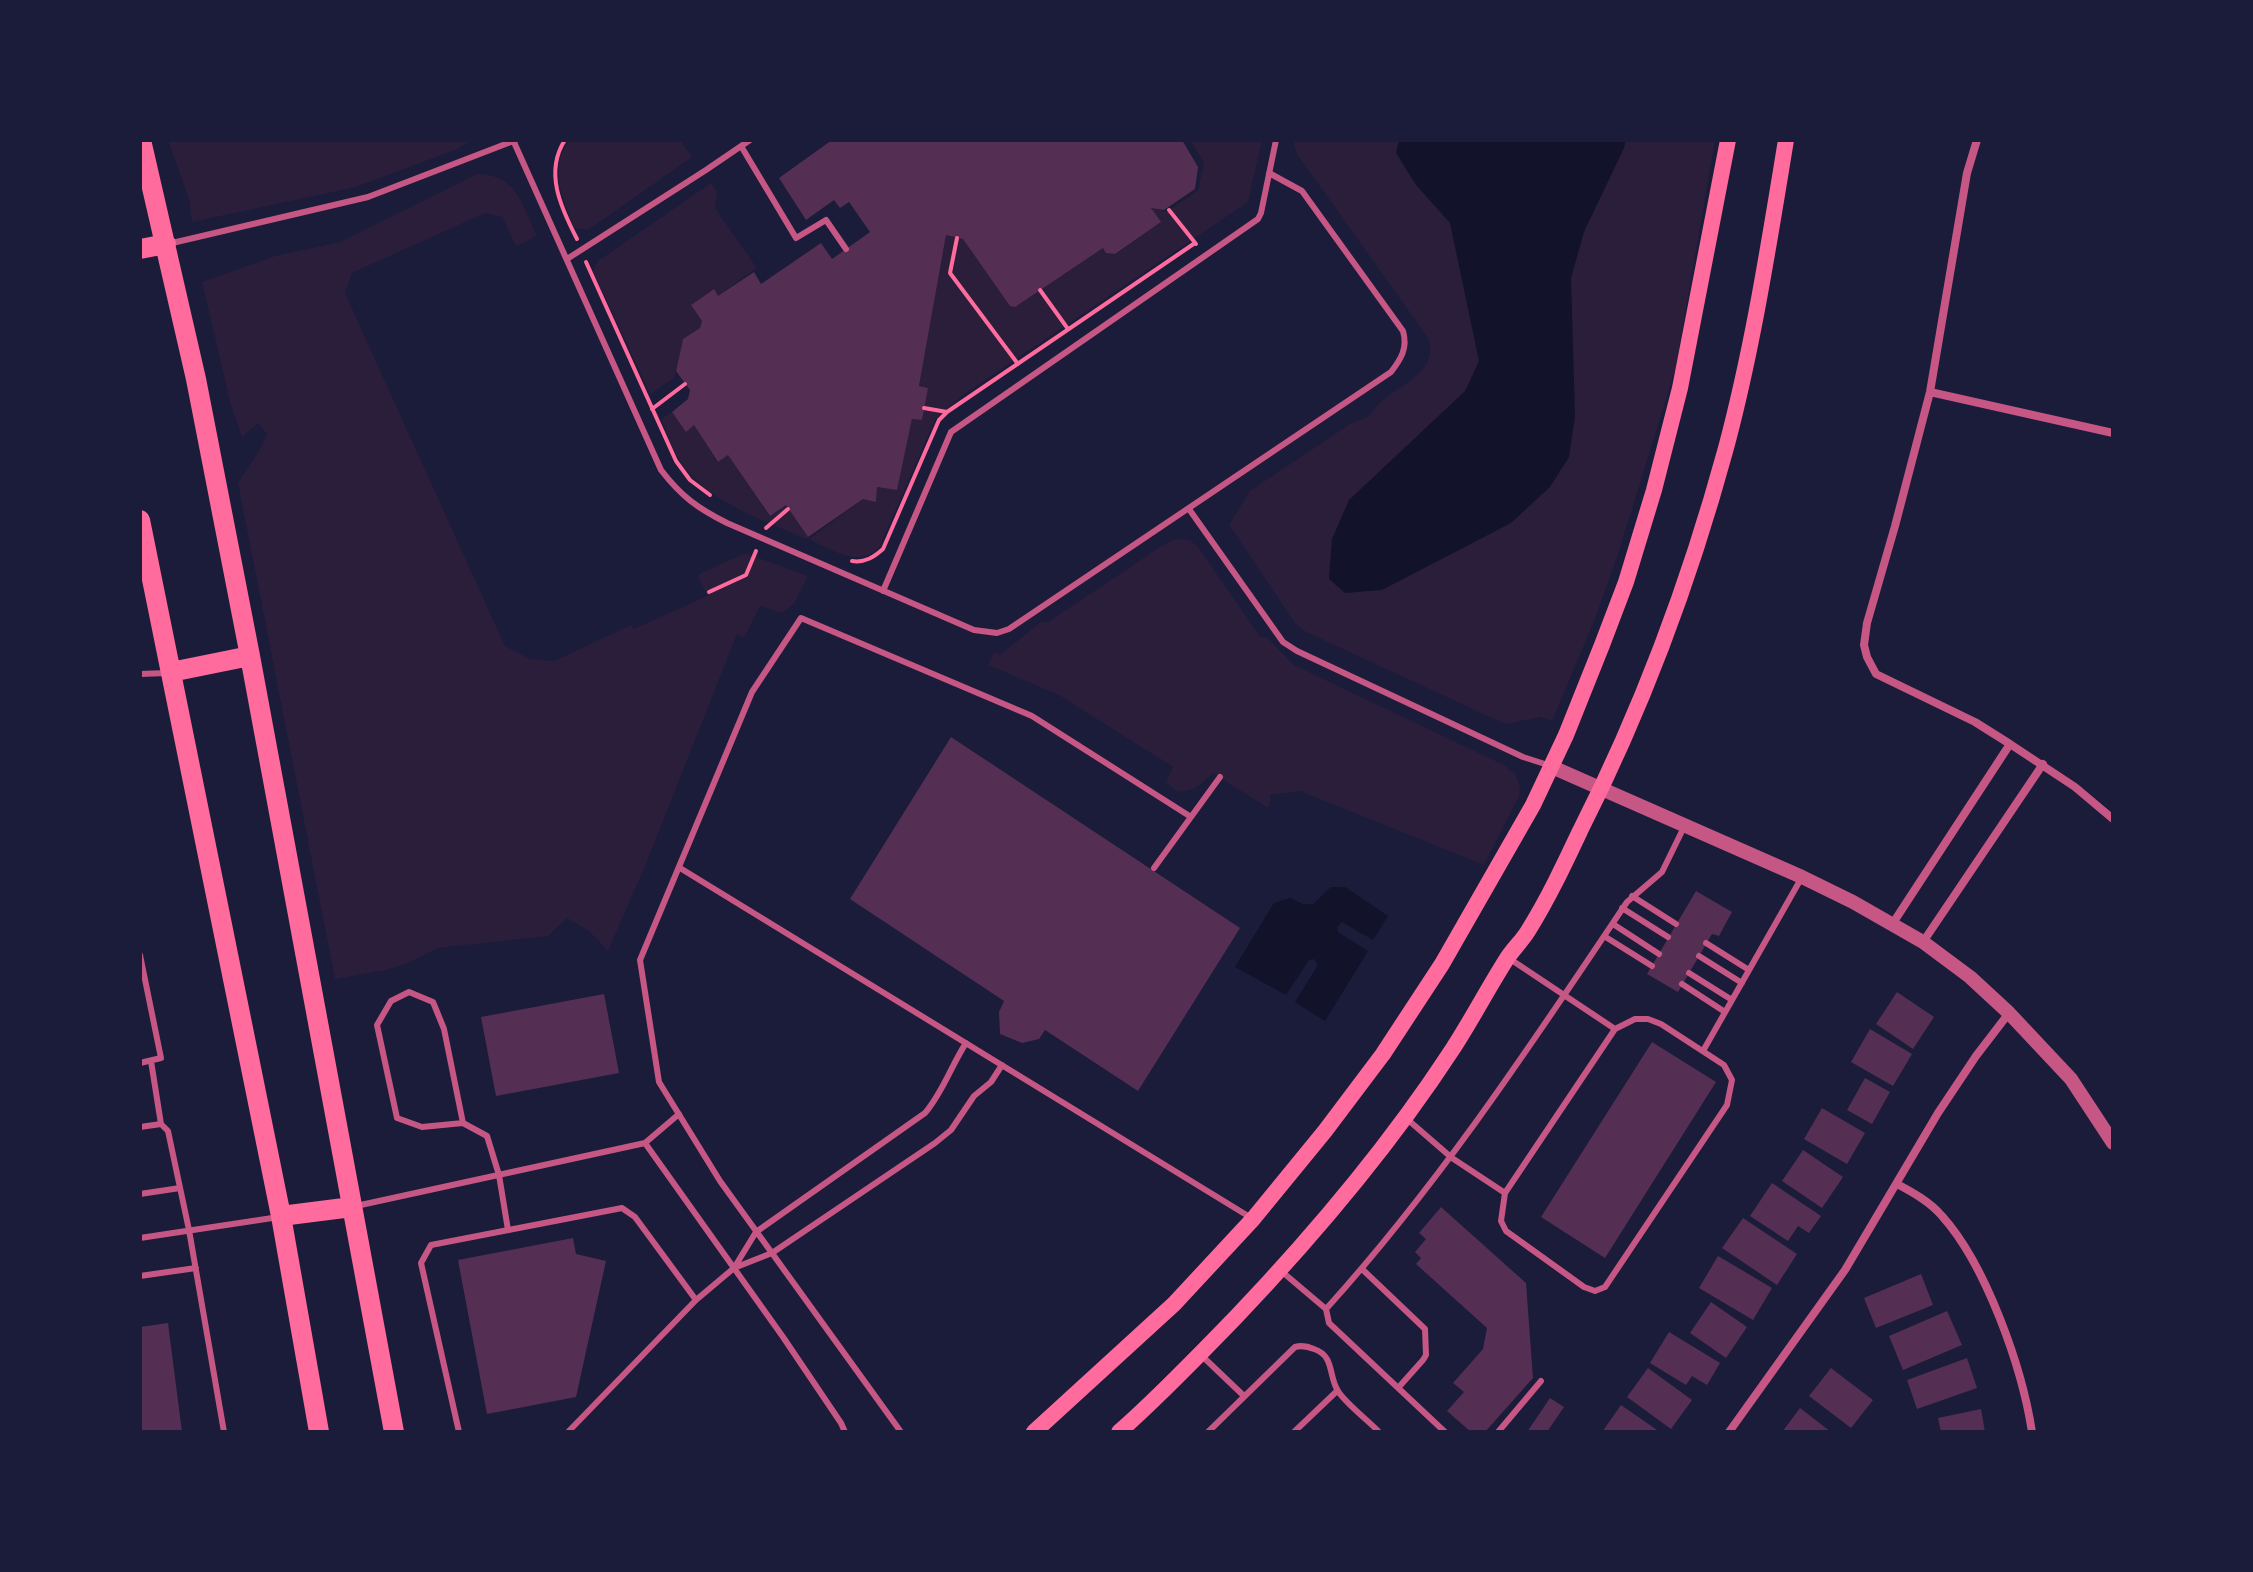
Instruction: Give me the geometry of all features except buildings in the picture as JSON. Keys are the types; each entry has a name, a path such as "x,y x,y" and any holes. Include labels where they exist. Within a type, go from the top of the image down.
{"main road":[{"path":"141,140 196,379 394,1432"},
{"path":"1034,1432 1174,1304 1253,1219 1325,1131 1383,1054 1442,964 1533,805 1569,728 1626,582 1654,490 1680,388 1728,140"},
{"path":"1119,1432 1200,1354 1280,1270 1346,1193 1404,1117 1451,1050 1507,958 1527,933 1602,789 1675,609 1726,446 1745,367 1786,140"},
{"path":"140,249 166,244"},
{"path":"140,520 281,1216 319,1432"},
{"path":"171,672 250,656"},
{"path":"281,1216 352,1207"}],"street":[{"path":"1977,140 1967,173 1930,392 1867,623 1864,645 1876,674 1975,722 2043,764 2113,819"},
{"path":"1930,392 2113,433"},
{"path":"1893,923 2010,744"},
{"path":"1923,942 2043,764"},
{"path":"1552,767 1802,877 1893,923 1923,942 1970,977 2009,1013 2071,1079 2113,1143"},
{"path":"1729,1432 1830,1293 1938,1113 2009,1013"},
{"path":"1897,1184 1925,1200 1959,1238 1991,1298 2018,1370 2032,1432"}],"lane":[{"path":"567,259 750,140"},
{"path":"883,591 951,432 1258,219 1276,140"},
{"path":"166,244 368,197 514,141 661,470 685,498 701,510 883,591 974,630 997,633 1021,621 1391,372 1404,352 1406,340 1403,331 1302,191 1269,173"},
{"path":"741,146 796,238 826,220 846,249"},
{"path":"1189,509 1283,642 1523,757 1552,767"},
{"path":"901,1432 720,1181 659,1082 640,960 752,692 801,618 1032,716 1191,817"},
{"path":"140,674 171,672"},
{"path":"1154,868 1220,777"},
{"path":"1326,1309 1452,1158 1622,908 1662,872 1686,825"},
{"path":"680,868 1253,1219"},
{"path":"1703,1051 1802,877"},
{"path":"1632,896 1676,924"},
{"path":"1622,908 1668,937"},
{"path":"1613,924 1659,954"},
{"path":"1604,936 1652,966"},
{"path":"1706,943 1749,970"},
{"path":"140,955 161,1058 140,1063"},
{"path":"1699,956 1742,983"},
{"path":"1507,958 1615,1029"},
{"path":"1689,973 1732,1000"},
{"path":"1682,984 1725,1012"},
{"path":"463,1123 444,1029 433,1002 409,992 391,1001 377,1025 397,1118 422,1127 463,1123 487,1136 499,1175 508,1230"},
{"path":"1635,1019 1648,1019 1703,1051 1724,1065 1732,1080 1727,1105 1605,1287 1595,1291 1584,1287 1506,1231 1501,1221 1505,1193 1615,1029 1635,1019"},
{"path":"568,1432 696,1300 734,1268 756,1232 925,1113 936,1100 966,1043"},
{"path":"151,1061 161,1124 168,1131 189,1230 224,1432"},
{"path":"734,1268 772,1253 951,1130 974,1096 991,1082 1002,1065"},
{"path":"352,1207 645,1143 679,1114"},
{"path":"1404,1117 1452,1158 1505,1193"},
{"path":"140,1127 161,1124"},
{"path":"645,1143 800,1362 845,1432"},
{"path":"140,1194 180,1188"},
{"path":"459,1432 421,1263 431,1245 622,1208 635,1217 696,1300"},
{"path":"140,1238 281,1216"},
{"path":"140,1276 196,1268"},
{"path":"1362,1269 1425,1329 1426,1355 1398,1388"},
{"path":"1280,1270 1326,1309 1329,1323 1445,1432"},
{"path":"1208,1432 1300,1345 1326,1356 1337,1391 1379,1432"},
{"path":"1200,1354 1244,1396"},
{"path":"1498,1432 1541,1381"},
{"path":"1294,1432 1337,1391"}],"path":[{"path":"565,140 555,166 555,187 570,226 676,461 690,480 713,498"},
{"path":"1169,210 1203,257"},
{"path":"957,238 950,273 1018,364"},
{"path":"850,560 860,562 883,549 939,420 947,412 1195,243"},
{"path":"1040,290 1068,329"},
{"path":"652,409 685,384"},
{"path":"924,408 947,412"},
{"path":"709,592 746,575 768,525 788,509"},
{"path":"768,525 781,531"}],"shaded area":[{"path":"168,140 472,140 455,150 356,187 192,222 189,199"},
{"path":"570,140 680,140 692,157 588,230 574,228 559,184 559,161"},
{"path":"1190,140 1262,140 1248,202 963,395 936,418 879,548 863,557 854,557 835,552 809,539 863,499 876,501 877,487 897,490 912,419 922,420 927,388 919,386 946,235 963,239 1010,305 1015,307 1103,248 1107,253 1116,254 1160,223 1151,208 1167,212 1198,190 1204,162"},
{"path":"1295,140 1715,140 1676,367 1619,551 1595,619 1552,721 1540,717 1505,724 1306,632 1295,623 1229,525 1250,491 1353,422 1368,416 1383,400 1418,375 1429,359 1428,338 1297,154"},
{"path":"1399,140 1626,140 1584,232 1571,278 1575,416 1569,457 1550,487 1511,523 1382,590 1345,593 1329,579 1332,539 1349,500 1465,391 1479,361 1450,223 1416,185 1396,153"},
{"path":"477,174 490,175 510,185 537,236 516,246 502,217 485,213 352,273 345,293 505,646 530,659 554,661 631,625 634,629 707,596 699,574 745,553 808,576 794,604 782,613 760,606 744,638 737,634 646,864 608,951 589,931 567,918 548,936 438,948 406,964 335,979 238,483 267,434 258,423 242,437 230,402 202,282 275,256 340,242"},
{"path":"711,183 717,192 715,208 757,268 718,296 713,289 691,305 702,321 700,328 683,339 674,378 650,394 593,271 598,261"},
{"path":"672,412 686,431 694,425 717,462 728,455 769,516 786,505 808,537 806,539 739,510 694,478 676,454 661,419"},
{"path":"1176,539 1190,540 1198,547 1261,638 1267,637 1294,665 1515,773 1520,787 1519,796 1484,865 1300,791 1270,795 1268,808 1213,773 1194,788 1178,792 1166,782 1173,767 1059,695 988,665 994,652 1001,654 1041,622 1048,622"},
{"path":"1331,887 1345,887 1388,916 1373,940 1342,922 1337,927 1338,932 1368,951 1325,1021 1295,1002 1318,965 1314,959 1309,960 1286,995 1235,967 1274,903 1290,898 1303,904 1313,904"}]}
